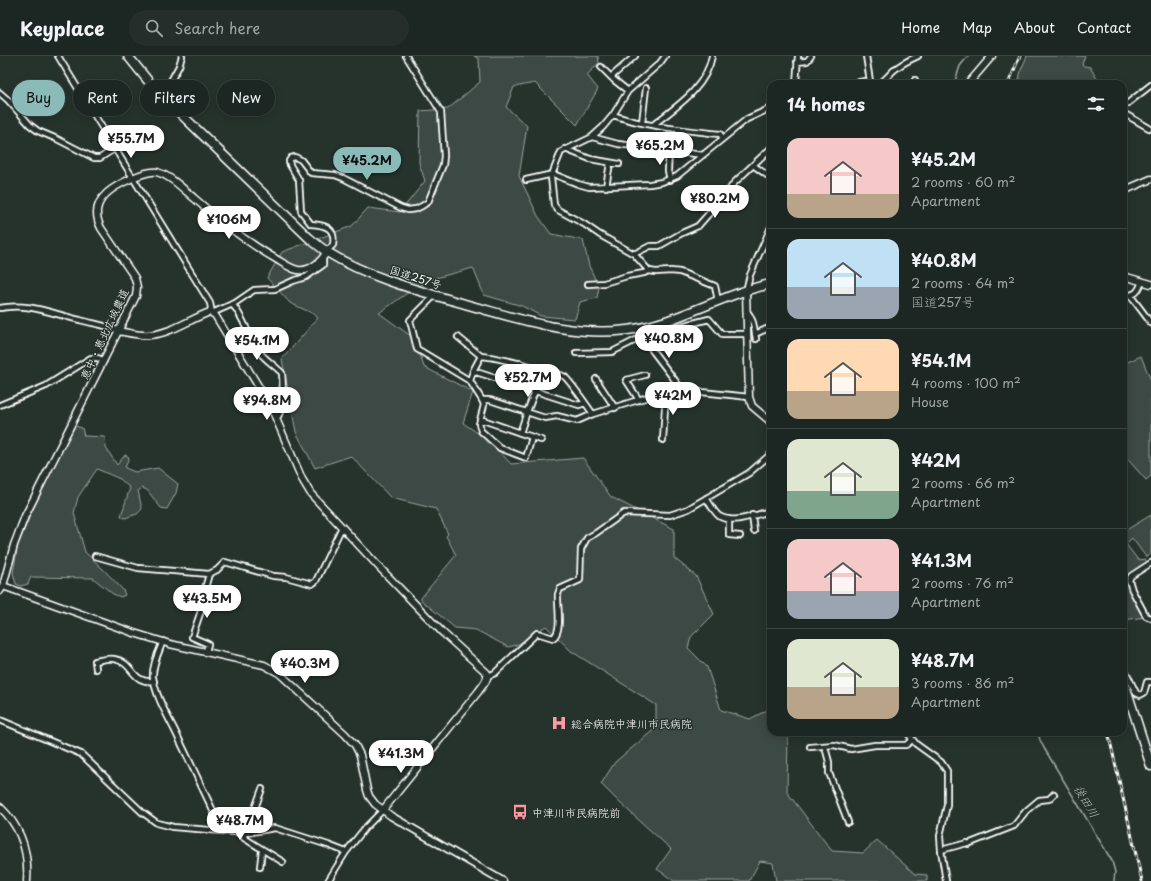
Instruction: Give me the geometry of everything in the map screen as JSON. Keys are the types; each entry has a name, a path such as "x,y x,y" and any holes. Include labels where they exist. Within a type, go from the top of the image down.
{"highway":[{"name":"国道257号","path":"128,56 147,80"},
{"name":"国道257号","path":"182,116 308,237 327,252 352,265 379,276 435,295 538,324 581,332 627,330 650,326 681,316 756,287 767,285"},
{"path":"1127,691 1151,766"}],"street":[{"path":"58,56 210,303 212,313 215,315 272,407 306,487 318,502 443,632 485,671 488,676"},
{"path":"171,80 179,66 182,56"},
{"path":"0,308 10,306 27,306 108,326 119,331 142,335 159,333 206,313 212,313 232,304 254,290 275,289 306,277 323,265 323,259 333,245 334,235 331,230 326,227 311,224 302,211 299,180 290,165 291,158 295,157 301,160 311,173 335,175 343,178 401,208 408,210 416,209 422,206 428,202 443,165 444,156 441,112 406,56"},
{"path":"611,77 635,56"},
{"path":"649,271 634,254 558,210 554,205 551,177 561,152 565,148 592,136 613,115 628,91 660,64 665,56"},
{"path":"653,125 688,98 706,73 712,56"},
{"path":"796,80 798,56"},
{"path":"797,62 807,61 812,56"},
{"path":"866,56 871,80"},
{"path":"884,80 907,58 918,56"},
{"path":"971,80 992,56"},
{"path":"601,67 628,91"},
{"path":"1127,104 1151,85"},
{"path":"642,123 646,88"},
{"path":"0,93 38,132 57,139 94,158 100,158 114,149"},
{"path":"526,180 553,174 590,187 606,187 650,184 670,180 677,176 747,118 767,110"},
{"path":"613,115 629,121 720,134 723,138"},
{"path":"1127,115 1149,128"},
{"path":"592,136 618,144 703,155"},
{"path":"565,148 590,159 619,164"},
{"path":"669,150 668,171 670,180"},
{"path":"634,254 650,246 660,246 682,233 698,226 734,183 767,152"},
{"path":"606,187 610,163"},
{"path":"753,165 767,175"},
{"name":"恵中・恵北広域農道","path":"1,587 25,516 136,296 137,287 131,270 101,228 96,214 97,207 101,199 108,192 134,178 151,172 158,172 174,181 241,238 288,266 298,270 307,269 323,259"},
{"path":"1127,189 1151,179"},
{"path":"767,236 750,275 746,291 746,334 749,397 752,406 767,419"},
{"path":"588,284 604,283 649,271 680,272 715,286 718,301"},
{"path":"1127,277 1151,284"},
{"path":"1127,296 1136,293 1142,281"},
{"path":"435,295 410,320 417,349 470,381 484,405 479,424 481,431 500,448 526,458 532,437"},
{"path":"1130,295 1151,323"},
{"path":"232,304 239,312 248,333 258,350 282,373 283,384 280,415 276,419"},
{"path":"746,310 751,315 756,337 767,330"},
{"path":"576,353 612,352 646,335 709,318 722,334 746,334"},
{"path":"646,335 652,350 680,387 692,391 749,397"},
{"path":"458,337 481,356 488,356 520,363 564,376 593,414"},
{"path":"470,381 473,371 481,356"},
{"path":"0,405 46,386 92,358 104,360"},
{"path":"514,384 520,363"},
{"path":"473,371 579,405 585,403"},
{"path":"639,400 626,380 645,375"},
{"path":"596,379 615,408"},
{"path":"482,400 490,400 545,418 557,416 577,421 593,414 680,387"},
{"path":"520,433 535,391"},
{"path":"663,440 666,392"},
{"path":"480,419 541,440"},
{"path":"328,881 346,852 365,828 383,810 478,692 488,676 495,673 537,634 553,638 556,636 559,628 558,594 560,589 580,580 581,549 587,538 624,513 670,515 688,508 749,473 767,457"},
{"path":"706,498 720,516 729,519 737,519 767,512"},
{"path":"752,515 754,531"},
{"path":"729,519 729,535 740,536"},
{"path":"95,556 138,568 209,574 225,562 273,576 286,577 312,584 316,581 342,527"},
{"path":"1151,563 1131,576 1129,580 1132,590 1146,616 1151,618"},
{"path":"206,652 208,644 192,637 203,604 202,599 209,574"},
{"path":"1,587 163,642 264,665 285,678 355,745 360,754 367,790 376,804 383,810 503,881"},
{"path":"163,642 153,670 154,681 165,714 177,734 223,832"},
{"path":"96,669 95,661 115,659 128,666 139,678 154,681"},
{"path":"1127,674 1136,692 1140,696 1144,693 1147,682 1151,682"},
{"path":"0,720 81,754 142,812 157,823 173,827 245,833 275,828 328,844 346,852"},
{"path":"910,736 912,740 941,762 947,771 947,805 940,836 946,881"},
{"path":"810,747 825,747 834,745 851,750 875,745 906,745 912,740"},
{"path":"825,747 829,762 829,773 848,822"},
{"path":"262,789 244,838 283,862"},
{"path":"941,850 967,842 968,844 1014,826 1026,811 1039,800 1049,799 1054,794"},
{"path":"0,807 10,817 23,841 27,870 26,881"},
{"path":"260,867 262,850"}],"shaded area":[{"path":"474,56 598,56 599,63 587,75 598,89 577,125 535,83 514,87 506,107 527,126 519,176 538,216 551,234 583,240 589,266 599,287 597,298 580,302 575,319 541,316 522,306 484,295 473,268 432,279 406,294 379,313 415,339 424,367 473,392 463,423 491,442 511,464 583,458 611,497 674,529 674,558 696,576 714,614 691,637 688,648 707,667 721,710 750,719 767,710 767,736 788,736 787,792 832,851 863,853 877,840 915,874 927,875 927,881 776,881 773,863 760,861 749,881 674,881 657,869 671,849 601,784 615,762 656,728 656,705 571,651 546,626 517,645 508,647 476,630 455,628 421,600 421,598 456,555 446,536 448,534 436,509 391,498 351,456 315,468 296,432 282,359 318,318 314,314 290,303 267,278 282,252 352,226 368,208 400,212 425,181 419,163 420,111 448,109 480,82 479,59"},
{"path":"1027,56 1085,56 1082,64 1090,67 1098,80 1019,80"},
{"path":"1141,356 1151,381 1151,476 1146,480 1127,459 1127,362"},
{"path":"75,426 82,428 84,436 105,437 106,448 117,465 125,455 129,457 125,468 135,472 158,468 178,484 176,493 167,509 161,508 147,490 142,488 138,491 142,509 137,514 125,518 121,516 130,488 120,479 97,469 78,497 74,513 85,552 123,590 125,595 121,597 113,594 93,578 31,577 28,584 21,586 16,584 13,573 18,545 30,516 55,463"},
{"path":"1151,515 1151,554 1146,557 1132,538 1127,543 1127,530"},
{"path":"1127,545 1138,560 1145,559 1148,564 1130,575 1127,580"},
{"path":"1127,580 1133,594 1146,617 1127,619"}],"waterway":[{"name":"後田川","path":"955,80 960,66 968,56"},
{"name":"後田川","path":"1039,736 1044,748 1112,861 1115,872 1114,881"}],"railway":[{"path":"1010,80 1020,56"},
{"path":"1109,736 1142,881"}],"place":[{"name":"総合病院中津川市民病院","path":"559,723"},
{"name":"中津川市民病院前","path":"520,812"}]}
